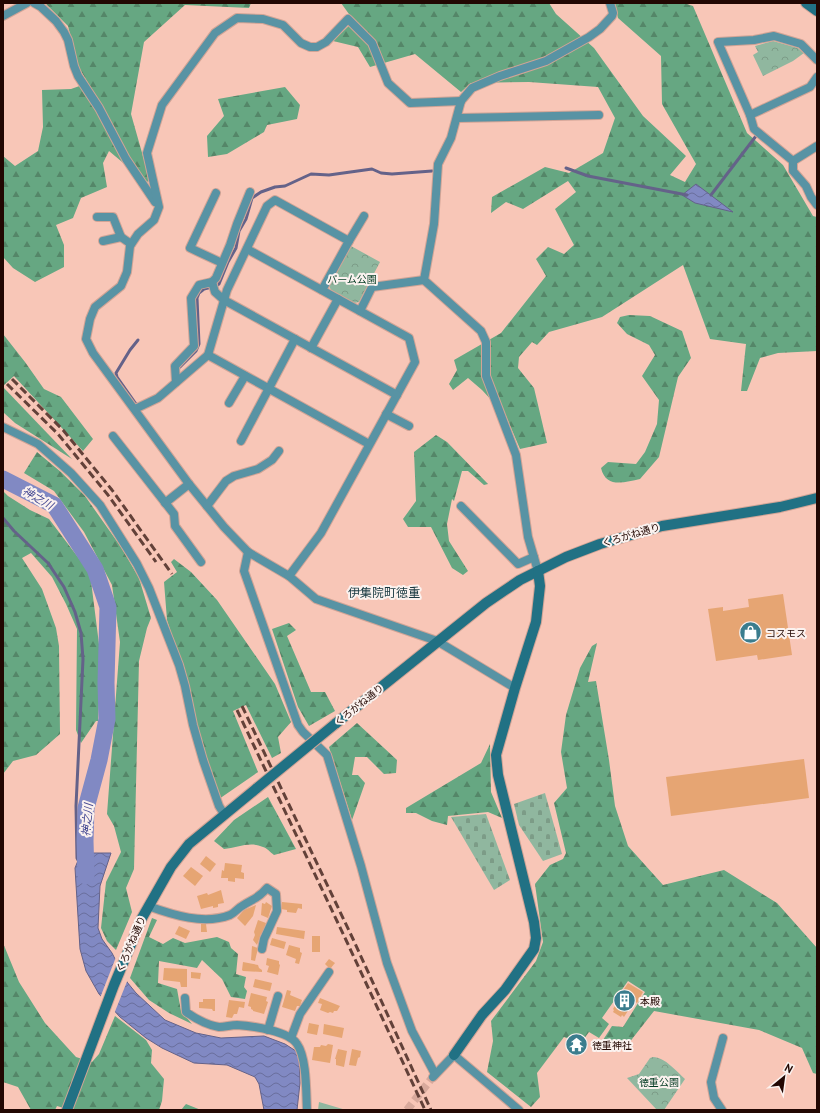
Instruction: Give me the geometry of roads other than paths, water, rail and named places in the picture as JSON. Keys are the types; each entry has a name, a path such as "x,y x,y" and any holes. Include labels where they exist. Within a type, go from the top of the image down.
{"street":[{"path":"3,16 27,3"},
{"path":"34,3 41,7 56,21 64,32 68,40 78,76 99,108 126,159 159,207"},
{"path":"424,280 434,224 438,164 451,138 461,101 472,88 500,76 546,61 589,37 600,29 612,16 613,13 610,3"},
{"path":"806,3 817,11"},
{"path":"461,101 410,103 388,83 372,43 348,19 326,42 317,47 310,47 301,43 283,25 263,19 237,18 215,33 162,105 147,153 159,207 154,220 138,234 130,246 127,272 121,286 95,307 90,319 86,339 93,353 189,484 224,528 248,552 289,576 316,598 328,604 438,641 515,688"},
{"path":"793,161 754,129 750,115 718,42 754,40 774,36 801,44 817,60"},
{"path":"750,115 810,87 817,77"},
{"path":"457,118 599,115"},
{"path":"793,161 817,146"},
{"path":"793,161 793,171 806,186 817,205"},
{"path":"213,287 250,192"},
{"path":"216,193 190,248 222,263"},
{"path":"134,409 158,398 208,355 227,290 267,206 275,200 349,241"},
{"path":"322,290 364,216"},
{"path":"97,217 113,217 121,236 131,244"},
{"path":"103,241 121,236"},
{"path":"247,249 409,338 415,362 320,533 289,576"},
{"path":"360,311 372,287 424,280"},
{"path":"248,552 244,571 298,726 327,755 361,866 387,963 412,1031 434,1076 454,1055 482,1015 505,990 534,950 536,938 534,922 498,775 496,755 536,622 540,586 538,571 528,537 516,455 486,376 486,342 481,332 424,280"},
{"path":"176,382 175,366 194,346 191,298 199,285 213,287 224,300 397,395"},
{"path":"311,348 338,299"},
{"path":"241,441 295,339"},
{"path":"208,355 369,444"},
{"path":"229,404 245,376"},
{"path":"386,414 409,426"},
{"path":"3,427 38,444 71,473 100,506 137,564 149,588 179,665 203,760 224,814"},
{"path":"113,436 174,514 175,526 201,562"},
{"path":"207,506 226,480 258,469 272,460 279,451"},
{"path":"165,503 189,484"},
{"name":"くろがね通り","path":"67,1110 114,985 148,906 171,867 189,844 224,814 438,641 504,590 538,571 590,547 654,528 780,507 817,498"},
{"path":"461,506 518,564 534,557"},
{"path":"148,906 170,914 194,918 213,918 231,915 242,906 260,896 267,888 276,894 277,911 264,939 262,949"},
{"path":"291,1038 300,1014 329,972"},
{"path":"268,1030 278,996"},
{"path":"185,998 186,1012 197,1021 218,1027 237,1026 268,1030 291,1038 298,1044 304,1062 307,1110"},
{"path":"722,1038 711,1082 714,1098 722,1110"},
{"path":"454,1055 519,1110"}],"water":[{"path":"696,184 733,212 695,203 682,195"},
{"path":"81,853 111,853 100,886 98,928 102,939 112,953 127,982 136,993 165,1020 196,1033 221,1038 264,1036 285,1044 299,1053 300,1083 297,1110 264,1110 259,1084 255,1077 227,1065 194,1063 162,1048 146,1038 120,1017 99,994 86,971 80,949 75,868"}],"waterway":[{"path":"711,195 756,136"},
{"path":"566,168 588,176 687,195"},
{"path":"180,367 196,351 199,344 197,298 199,293 204,289 219,284 228,262 236,248 239,231 246,219 252,198 261,192 275,187 285,186 311,174 329,175 372,169 381,173 392,174 432,171"},
{"path":"136,404 117,377 116,373 138,340"},
{"name":"神之川","path":"3,479 54,505 95,569 108,607 106,683 107,719 99,760 86,808 86,876"},
{"path":"3,518 14,531 48,563 64,587 75,612 81,633 83,659 76,806 77,858 79,862"}],"tunnel":[{"path":"407,1110 432,1078"}],"railway":[{"path":"12,379 63,430 112,490 172,574"},
{"path":"7,384 58,434 108,495 156,562"},
{"path":"242,706 353,939 431,1110"},
{"path":"237,710 425,1110"}],"place":[{"name":"コスモス","path":"750,633"},
{"name":"本殿","path":"625,1001"},
{"name":"徳重神社","path":"576,1045"}],"district":[{"name":"伊集院町徳重","path":"384,592"}],"park label":[{"name":"パーム公園","path":"352,279"},
{"name":"徳重公園","path":"659,1082"}]}
